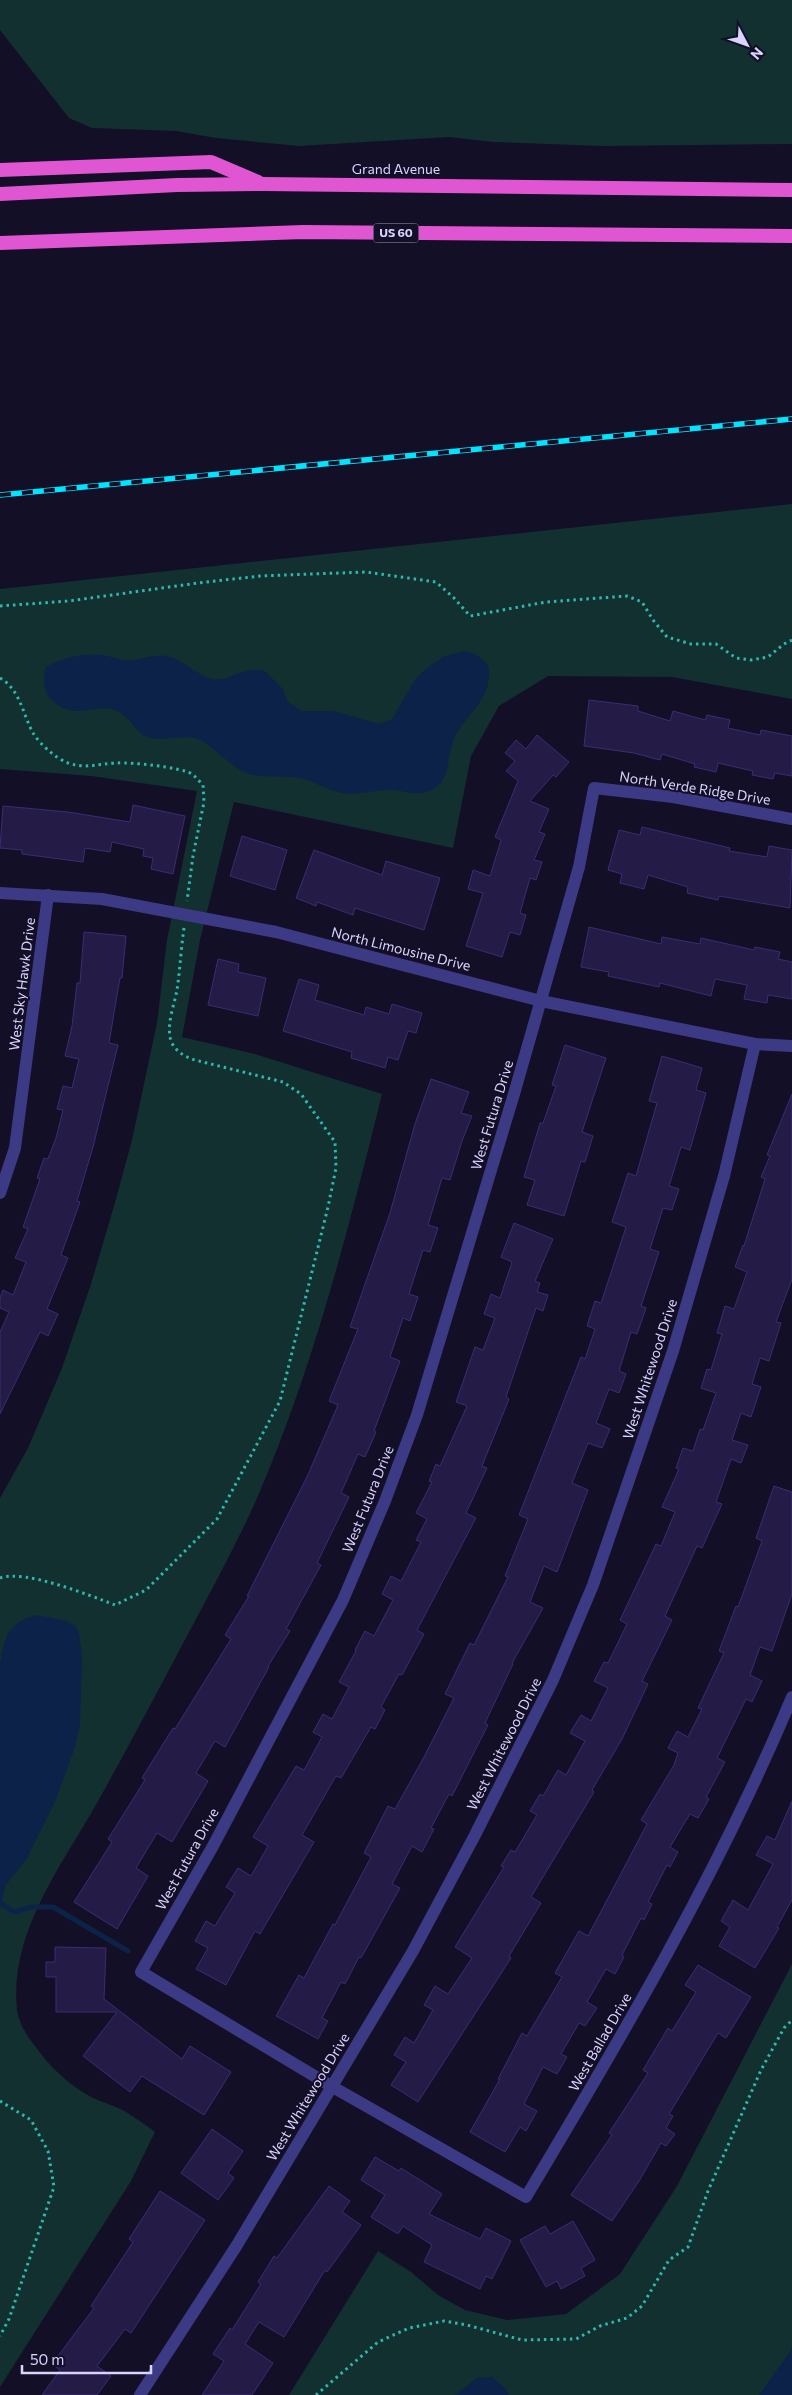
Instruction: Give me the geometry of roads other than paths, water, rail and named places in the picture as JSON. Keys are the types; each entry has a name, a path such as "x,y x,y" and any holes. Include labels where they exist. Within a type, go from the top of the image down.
{"highway":[{"path":"0,170 211,162 263,184"},
{"name":"Grand Avenue","path":"0,194 177,185 263,184 792,190"},
{"name":"US 60","path":"0,243 303,232 792,236"}],"street":[{"name":"North Verde Ridge Drive","path":"594,788 673,797 792,819"},
{"name":"West Futura Drive","path":"331,2086 141,1972 213,1846 343,1600 385,1501 417,1415 541,1000 579,867 594,788"},
{"name":"North Limousine Drive","path":"0,893 102,899 276,932 541,1000 755,1044 792,1046"},
{"name":"West Sky Hawk Drive","path":"0,1193 15,1148 48,896"},
{"name":"West Whitewood Drive","path":"140,2395 237,2245 413,1950 475,1835 552,1680 592,1585 676,1342 724,1176 755,1044"},
{"name":"West Ballad Drive","path":"331,2086 526,2197 612,2054 717,1861 766,1759 792,1697"}],"water":[{"path":"464,651 476,654 488,665 488,684 481,701 455,737 442,781 431,790 419,793 394,790 344,793 332,791 299,778 252,775 239,769 200,740 188,737 151,738 141,734 124,715 114,710 103,708 74,711 62,707 51,699 47,693 44,681 46,667 73,657 94,655 127,660 152,656 168,656 203,676 214,679 226,678 250,670 265,671 282,688 288,702 301,711 334,711 379,724 392,719 416,678 427,668 445,656"},
{"path":"37,1615 66,1621 75,1626 79,1633 82,1657 80,1725 75,1747 55,1802 26,1860 5,1886 0,1909 0,1664 9,1632 19,1622"},
{"path":"792,2346 792,2395 759,2395 791,2350"},
{"path":"492,2377 505,2388 509,2395 455,2395 477,2378"}],"waterway":[{"path":"0,1903 14,1912 31,1907 53,1907 128,1951"}],"railway":[{"path":"0,495 792,419"}]}
